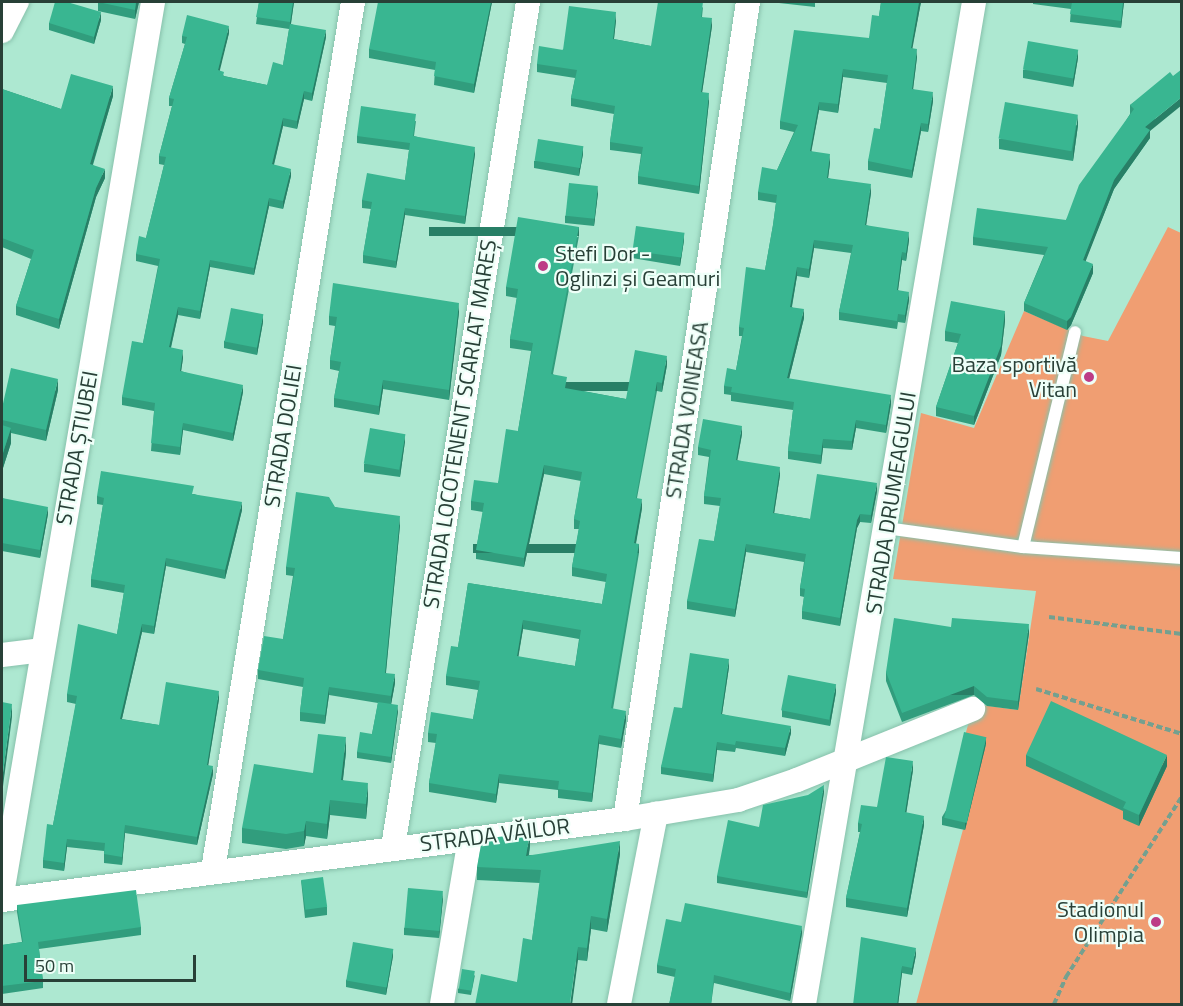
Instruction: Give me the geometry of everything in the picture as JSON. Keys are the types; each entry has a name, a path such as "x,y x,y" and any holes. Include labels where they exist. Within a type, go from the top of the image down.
{"street":[{"path":"2,32 17,2"},
{"name":"STRADA ȘTIUBEI","path":"2,894 153,2"},
{"name":"STRADA DOLIEI","path":"213,870 353,2"},
{"name":"STRADA LOCOTENENT SCARLAT MAREȘ","path":"393,847 528,2"},
{"name":"STRADA VOINEASA","path":"626,819 748,2"},
{"name":"STRADA DRUMEAGULUI","path":"804,1005 848,759 974,2"},
{"path":"2,655 43,650"},
{"name":"STRADA VĂILOR","path":"2,900 213,870 626,819 738,800 973,709"},
{"path":"619,1005 656,814"},
{"path":"442,1005 470,838"}],"lane":[{"path":"1023,547 1075,332"},
{"path":"886,528 1023,547 1182,558"}],"path":[{"path":"1049,617 1182,634"},
{"path":"1036,689 1182,734"},
{"path":"1054,1005 1066,977 1182,796"}],"shaded area":[{"path":"1168,227 1181,233 1181,1004 916,1004 986,744 964,739 974,704 1018,710 1036,591 893,579 921,413 974,428 1024,311 1083,336 1108,341"}],"building":[{"path":"55,2 67,2 101,12 94,37 49,23"},
{"path":"98,2 136,2 135,10"},
{"path":"259,2 293,2 290,22 256,17"},
{"path":"378,2 491,2 474,84 434,76 436,62 369,49"},
{"path":"658,2 703,2 701,17 712,18 701,92 709,93 699,186 638,176 643,147 610,142 615,106 571,98 577,70 537,64 539,46 563,50 569,6 616,12 613,39 651,46"},
{"path":"881,2 919,2 911,48 917,49 912,89 933,92 928,124 921,123 912,170 868,161 874,128 880,129 888,75 843,69 838,104 819,102 810,151 830,154 827,178 871,184 865,225 909,232 906,253 902,252 897,290 909,292 905,315 898,314 897,321 839,312 853,245 814,240 809,269 797,267 790,307 804,309 787,378 891,395 886,425 856,420 852,441 823,439 821,455 788,451 794,402 731,392 732,387 724,386 727,368 736,370 744,328 739,327 746,267 765,270 773,225 777,195 758,192 762,167 777,170 798,125 780,121 794,30 869,38 872,15 879,16"},
{"path":"1072,2 1123,2 1121,21 1070,14"},
{"path":"187,15 229,26 218,70 224,72 223,76 267,85 273,62 283,65 290,24 326,30 312,93 304,91 297,121 283,118 272,164 291,169 283,201 269,198 254,268 210,260 200,311 178,307 169,347 183,350 180,371 243,385 233,433 183,423 180,447 151,443 155,403 122,397 132,341 143,343 160,259 136,254 139,236 146,238 166,157 159,156 174,99 169,98 187,37 182,36"},
{"path":"1028,41 1078,50 1073,78 1023,70"},
{"path":"1182,69 1182,97 1145,127 1150,130 1114,180 1083,260 1093,264 1071,317 1067,321 1024,303 1048,247 973,237 977,208 1066,220 1079,185 1134,109 1130,105 1170,72 1173,76"},
{"path":"71,74 113,86 90,164 105,169 96,188 59,319 16,306 34,250 2,238 2,89 61,109"},
{"path":"1005,102 1078,115 1071,151 999,138"},
{"path":"361,106 416,114 413,136 475,147 465,216 405,208 396,261 363,255 372,202 362,200 367,173 405,180 410,143 357,136"},
{"path":"538,139 583,146 580,168 535,161"},
{"path":"569,183 598,186 594,219 566,216"},
{"path":"518,217 579,227 551,374 567,377 565,388 626,399 635,350 667,356 662,383 657,382 636,498 642,499 634,543 639,544 611,708 626,711 621,739 599,735 592,793 558,789 559,781 499,774 496,794 429,783 437,734 428,733 431,712 473,719 480,681 446,676 451,646 458,647 468,583 602,604 607,574 572,567 580,521 574,519 582,472 544,465 524,558 476,550 484,503 471,501 474,480 498,483 506,429 518,431 533,343 510,339 518,289 506,287","holes":["523,620 581,630 575,666 517,656"]},
{"path":"636,226 685,233 681,258 633,251"},
{"path":"333,283 459,303 449,390 383,380 379,406 334,398 341,362 330,360 337,317 329,316"},
{"path":"951,301 1005,311 1001,346 974,416 936,407 961,334 945,331"},
{"path":"231,308 263,314 257,348 225,341"},
{"path":"11,368 58,379 46,430 2,420 2,408"},
{"path":"703,419 742,426 736,460 780,467 773,513 810,519 817,474 877,483 871,515 860,514 857,520 840,618 802,611 805,589 800,588 806,554 746,544 735,609 687,601 699,539 714,541 721,498 704,496 711,450 698,447"},
{"path":"2,425 11,428 2,456"},
{"path":"370,428 405,434 399,470 364,463"},
{"path":"101,471 194,486 192,494 242,502 225,570 166,558 154,626 142,624 120,719 159,725 166,682 219,691 207,765 213,766 197,837 125,825 122,857 104,854 105,843 67,839 64,863 43,860 47,824 53,825 77,696 67,694 78,624 117,634 125,585 91,579 104,498 97,496"},
{"path":"296,492 329,497 335,507 400,516 385,673 395,674 391,696 329,687 325,715 300,712 304,678 258,670 264,636 283,639 295,568 286,567"},
{"path":"2,498 48,507 40,550 2,543"},
{"path":"894,618 951,627 952,618 1029,624 1018,701 987,697 974,686 902,713 886,672"},
{"path":"690,653 729,659 721,714 791,726 785,748 736,741 735,745 717,742 713,774 661,767 674,707 682,708"},
{"path":"788,675 836,684 829,720 781,710"},
{"path":"1051,701 1167,755 1139,815 1123,808 1126,802 1026,755"},
{"path":"2,702 12,704 2,780"},
{"path":"378,702 398,705 391,757 357,752 360,732 372,734"},
{"path":"964,732 986,737 967,823 944,818"},
{"path":"318,734 346,737 341,780 368,783 366,804 330,800 327,824 306,821 304,831 286,834 242,828 254,764 313,773"},
{"path":"886,757 913,761 905,812 924,816 907,908 846,898 862,824 858,823 861,805 877,807"},
{"path":"824,785 807,892 717,876 728,820 759,827 763,805 808,795"},
{"path":"530,833 526,856 620,841 607,919 591,916 587,948 578,947 570,1003 580,1005 475,1005 481,974 517,982 523,938 532,940 541,870 477,867 482,839"},
{"path":"323,877 327,907 305,910 301,880"},
{"path":"408,888 443,891 439,931 405,928"},
{"path":"136,890 141,927 38,942 43,981 2,986 2,945 23,942 17,905"},
{"path":"685,903 802,926 790,993 714,975 711,1005 669,1005 676,969 657,965 666,919 681,922"},
{"path":"861,937 916,948 912,968 902,966 897,1005 853,1005"},
{"path":"353,942 393,949 387,988 346,980"},
{"path":"462,969 475,971 472,991 459,989"}],"place":[{"name":"Stefi Dor - Oglinzi și Geamuri","path":"543,266"},
{"name":"Baza sportivă Vitan","path":"1089,377"},
{"name":"Stadionul Olimpia","path":"1156,922"}]}
